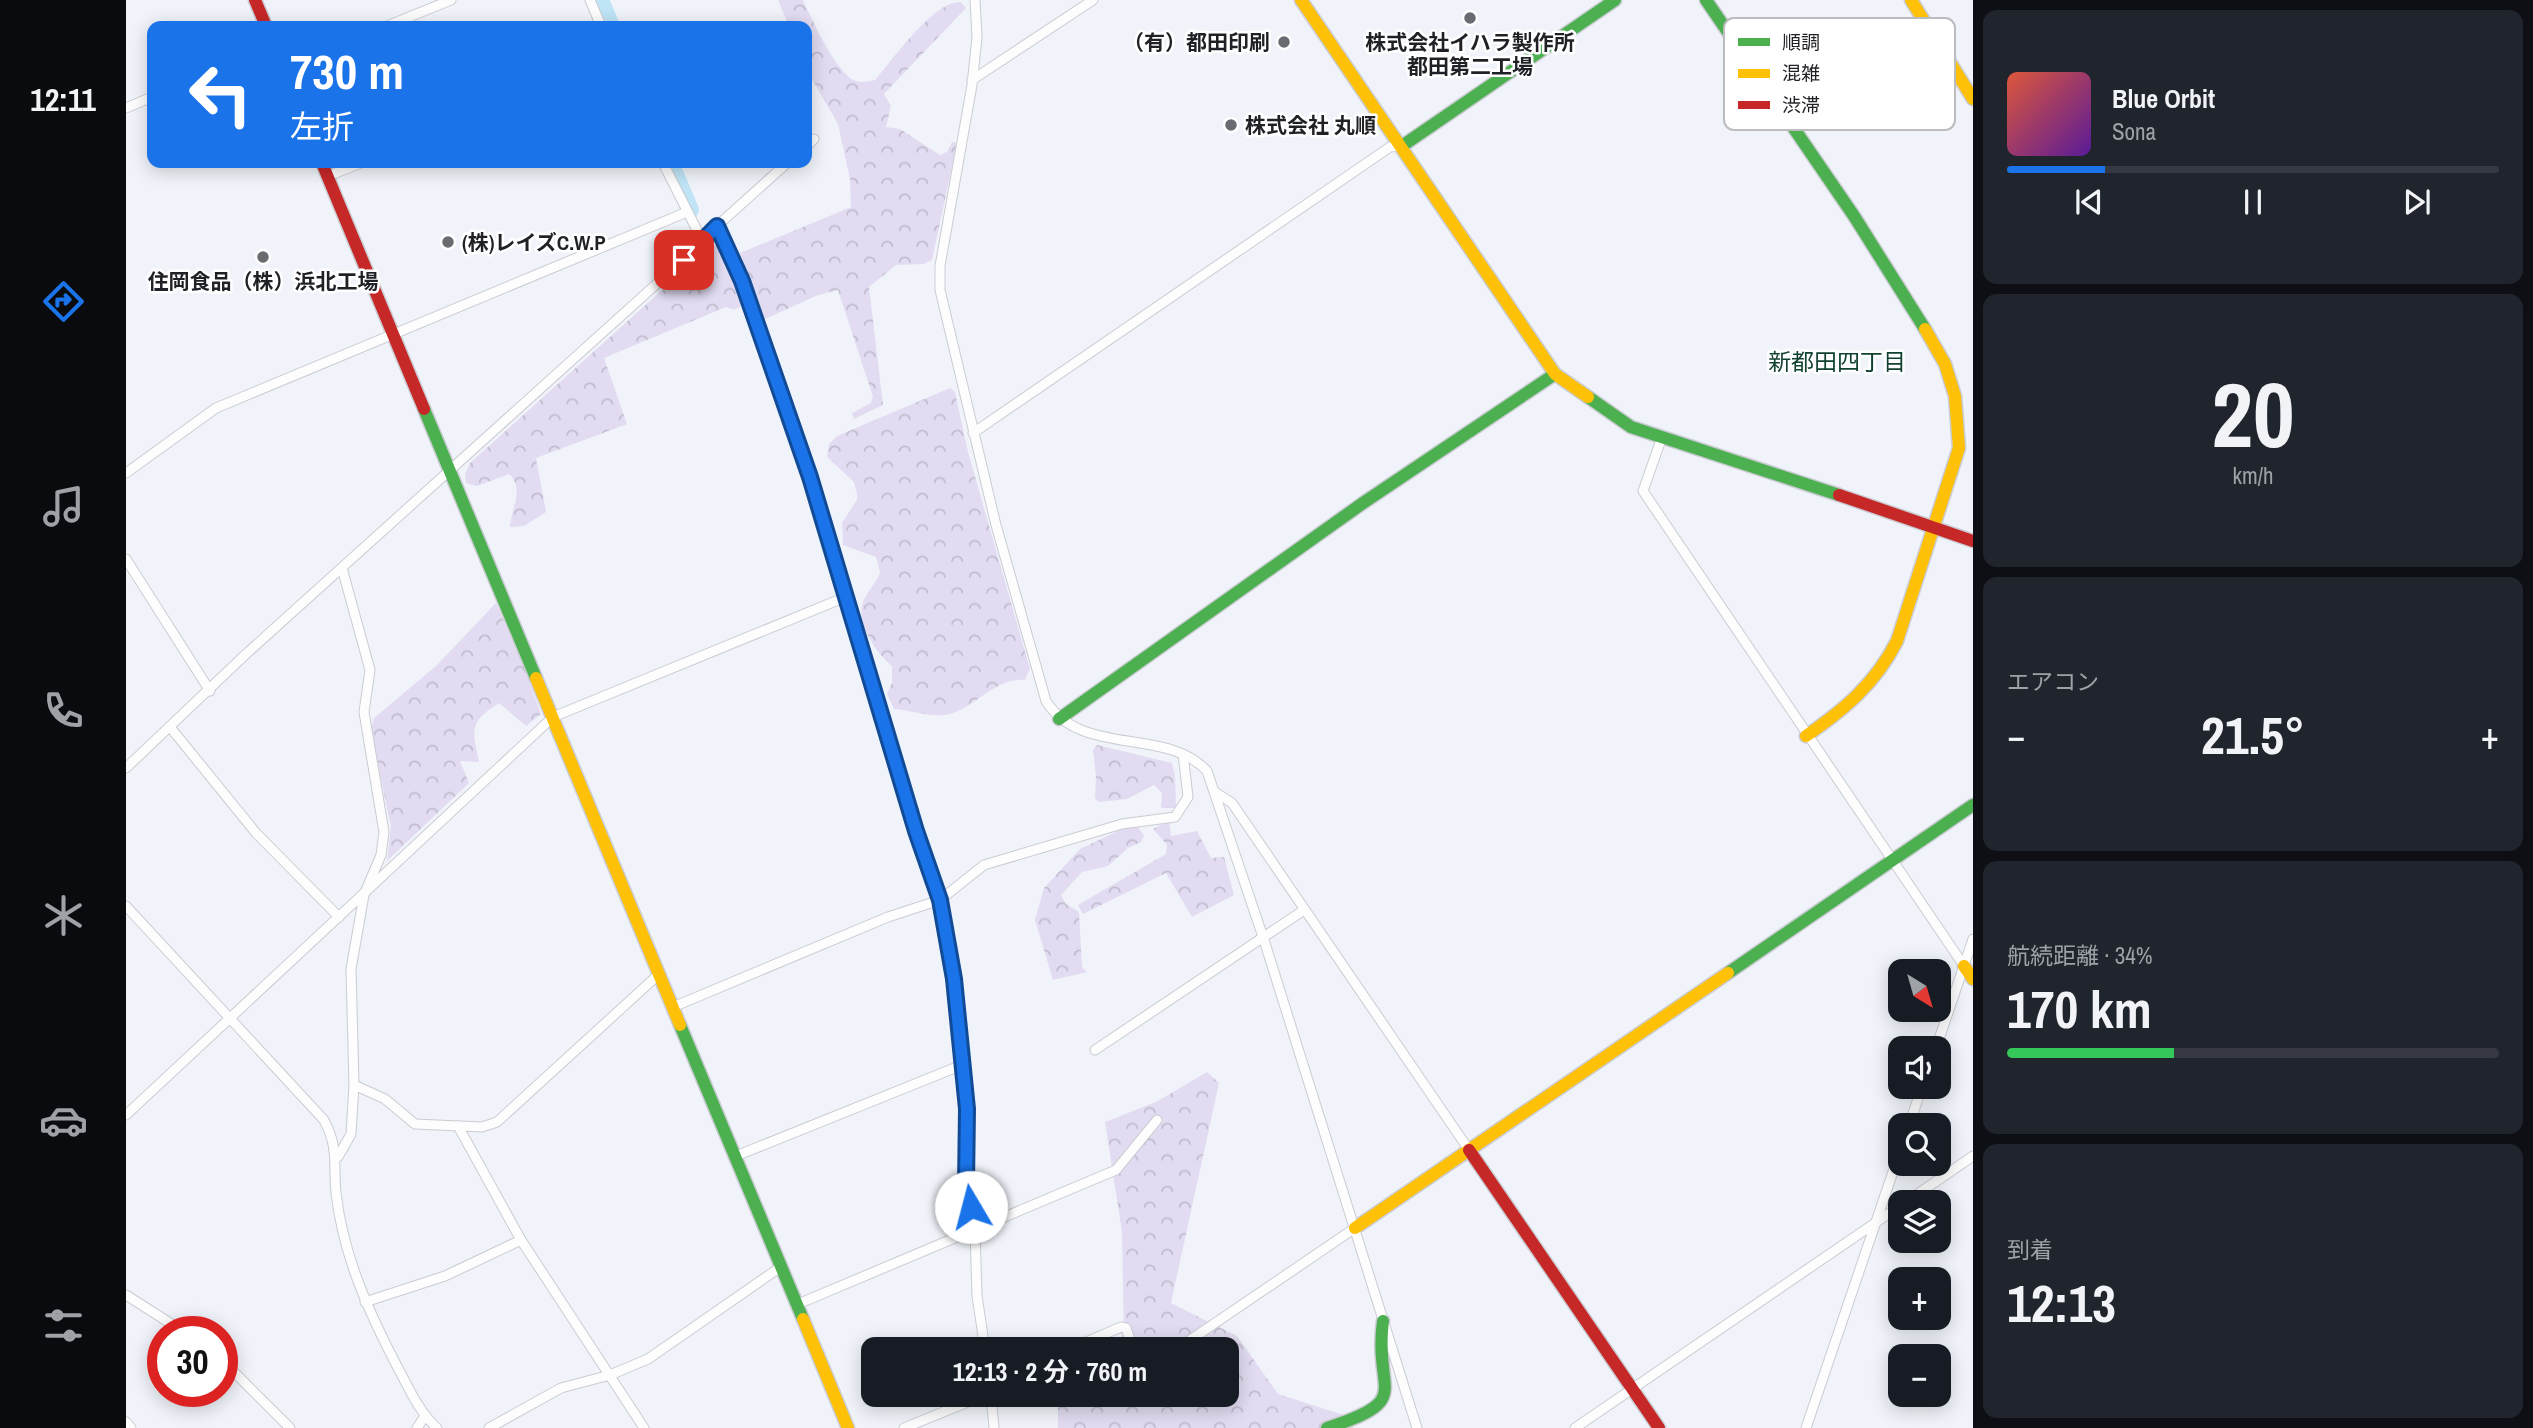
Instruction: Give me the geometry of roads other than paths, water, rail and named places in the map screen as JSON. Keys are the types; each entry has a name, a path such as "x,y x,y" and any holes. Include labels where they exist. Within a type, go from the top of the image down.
{"street":[{"path":"255,0 264,21"},
{"path":"399,21 451,0"},
{"path":"590,0 599,21"},
{"path":"975,0 977,27 972,80 940,266 940,290 974,433 1046,701 1059,719 1076,730 1183,754 1207,771 1264,940 1417,1428"},
{"path":"972,80 1093,0"},
{"path":"1301,0 1555,374 1631,427 1719,454 1973,541"},
{"path":"974,433 1390,147 1402,146 1615,0"},
{"path":"1706,0 1724,26"},
{"path":"1911,0 1922,18"},
{"path":"1955,70 1973,99"},
{"path":"126,108 147,99"},
{"path":"1795,130 1854,216 1945,364 1957,409 1959,448 1897,641 1886,664 1860,699 1806,736"},
{"path":"324,168 848,1428"},
{"path":"328,176 348,168"},
{"path":"665,168 703,242"},
{"path":"126,768 782,168"},
{"path":"126,473 216,408 687,212"},
{"path":"717,226 742,281 848,596 894,758 940,900 954,979 967,1109 966,1185 975,1230 977,1296 983,1337"},
{"path":"1059,719 1352,511 1555,374"},
{"path":"1662,437 1643,491 1806,736 1973,979"},
{"path":"126,559 210,691"},
{"path":"337,1158 351,1134 354,1085 351,969 364,895 381,855 384,832 364,712 370,670 342,568"},
{"path":"126,1115 553,717 848,596"},
{"path":"170,727 256,834 340,917"},
{"path":"673,1007 888,917 940,900 984,865 1122,824 1175,817 1188,797 1183,754"},
{"path":"1215,792 1232,803 1659,1428"},
{"path":"1195,1337 1973,805"},
{"path":"126,906 324,1120 333,1136 337,1158 336,1193 365,1302 425,1416 437,1428"},
{"path":"1096,1050 1264,940 1304,910"},
{"path":"1940,1036 1973,939"},
{"path":"354,1085 385,1099 415,1124 482,1126 496,1122 658,975"},
{"path":"736,1156 962,1065"},
{"path":"798,1304 1116,1170 1157,1120"},
{"path":"458,1126 522,1240 644,1428"},
{"path":"1923,1190 1973,1156"},
{"path":"1805,1428 1892,1176"},
{"path":"1575,1428 1888,1214"},
{"path":"365,1302 427,1283 522,1240"},
{"path":"489,1428 561,1388 610,1375 648,1359 782,1266"},
{"path":"126,1295 159,1316"},
{"path":"1327,1428 1367,1417 1377,1411 1385,1399 1386,1384 1379,1343 1383,1321"},
{"path":"1098,1337 1121,1327 1126,1328 1129,1337"},
{"path":"238,1376 289,1428"},
{"path":"904,1428 956,1407"},
{"path":"992,1407 994,1428"},
{"path":"417,1428 425,1416"},
{"path":"126,1422 131,1428"}],"waterway":[{"path":"600,0 609,21"},
{"path":"672,168 690,210"}],"place":[{"name":"株式会社イハラ製作所 都田第二工場","path":"1470,18"},
{"name":"（有）都田印刷","path":"1284,42"},
{"name":"株式会社 丸順","path":"1231,125"},
{"name":"(株)レイズC.W.P","path":"448,242"},
{"name":"住岡食品（株）浜北工場","path":"263,257"}],"district":[{"name":"新都田四丁目","path":"1837,361"}]}
